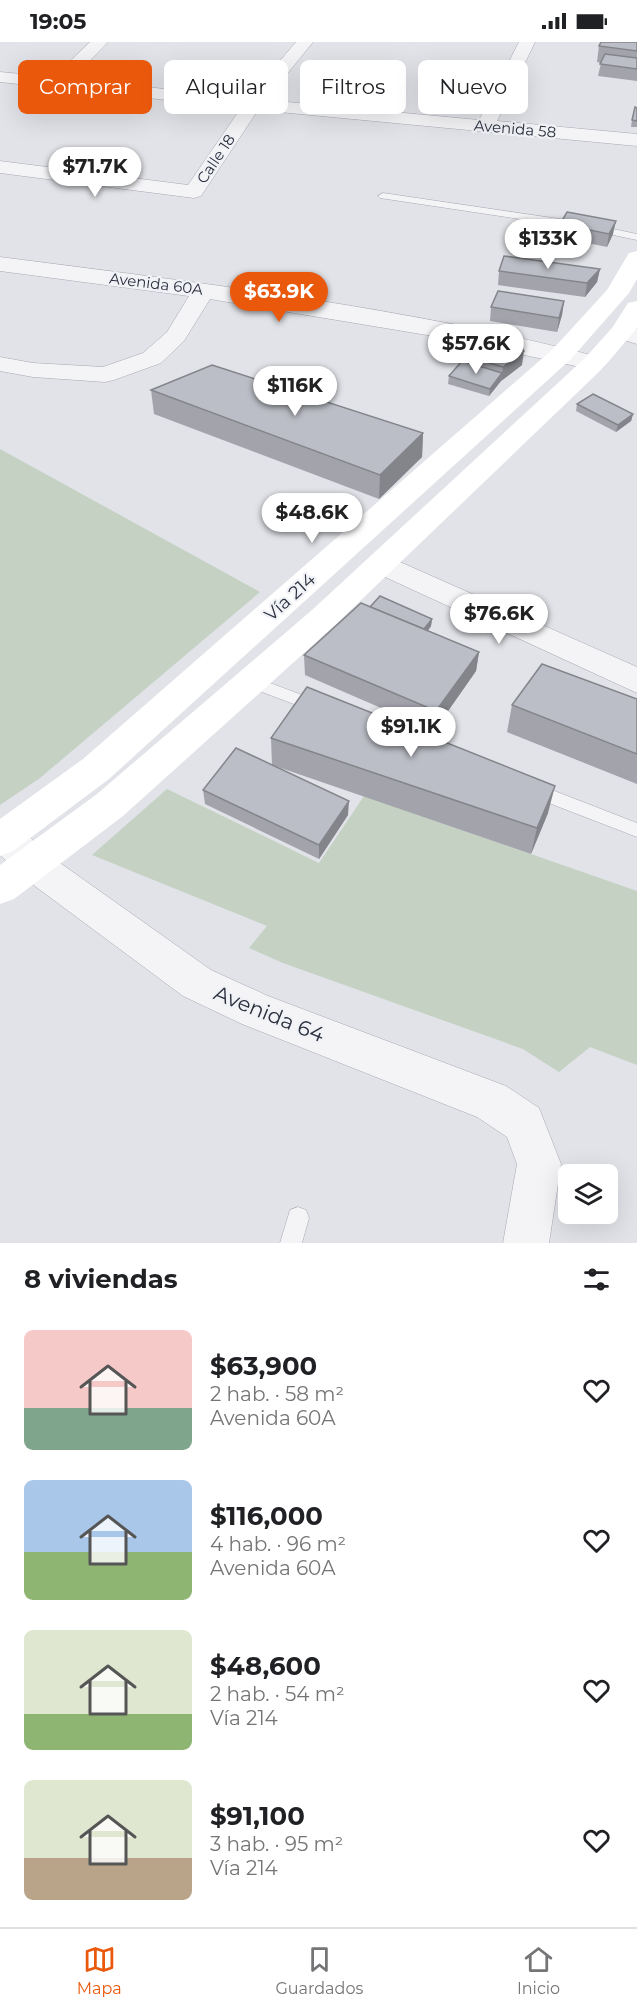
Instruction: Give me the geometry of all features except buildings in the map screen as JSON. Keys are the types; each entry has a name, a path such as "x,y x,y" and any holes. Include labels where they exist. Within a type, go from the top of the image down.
{"main road":[{"name":"Vía 214","path":"2,838 96,769 562,354 617,293 637,258"},
{"name":"Vía 214","path":"0,887 110,805 251,682 382,564 632,326"}],"street":[{"path":"82,60 100,42"},
{"name":"Calle 18","path":"288,62 305,42"},
{"path":"485,126 527,42"},
{"name":"Avenida 58","path":"0,77 18,79"},
{"name":"Avenida 58","path":"288,107 637,140"},
{"name":"Calle 18","path":"0,167 194,192 246,114"},
{"name":"Avenida 60A","path":"0,264 204,290 423,326 562,354 594,363"},
{"path":"0,364 33,370 105,375 152,358 176,336 204,290"},
{"path":"382,564 637,681"},
{"name":"Avenida 64","path":"2,838 33,864 196,983 256,1011 491,1101 524,1123 538,1164 526,1243"}],"lane":[{"path":"383,196 580,225 637,237"},
{"path":"251,682 328,711"},
{"path":"516,783 637,830"},
{"path":"291,1243 298,1218"}],"green space":[{"path":"0,449 260,592 40,778 0,805"},
{"path":"167,789 319,863 364,796 637,891 637,1065 590,1047 559,1072 523,1049 283,963 249,948 267,926 92,855"}]}
